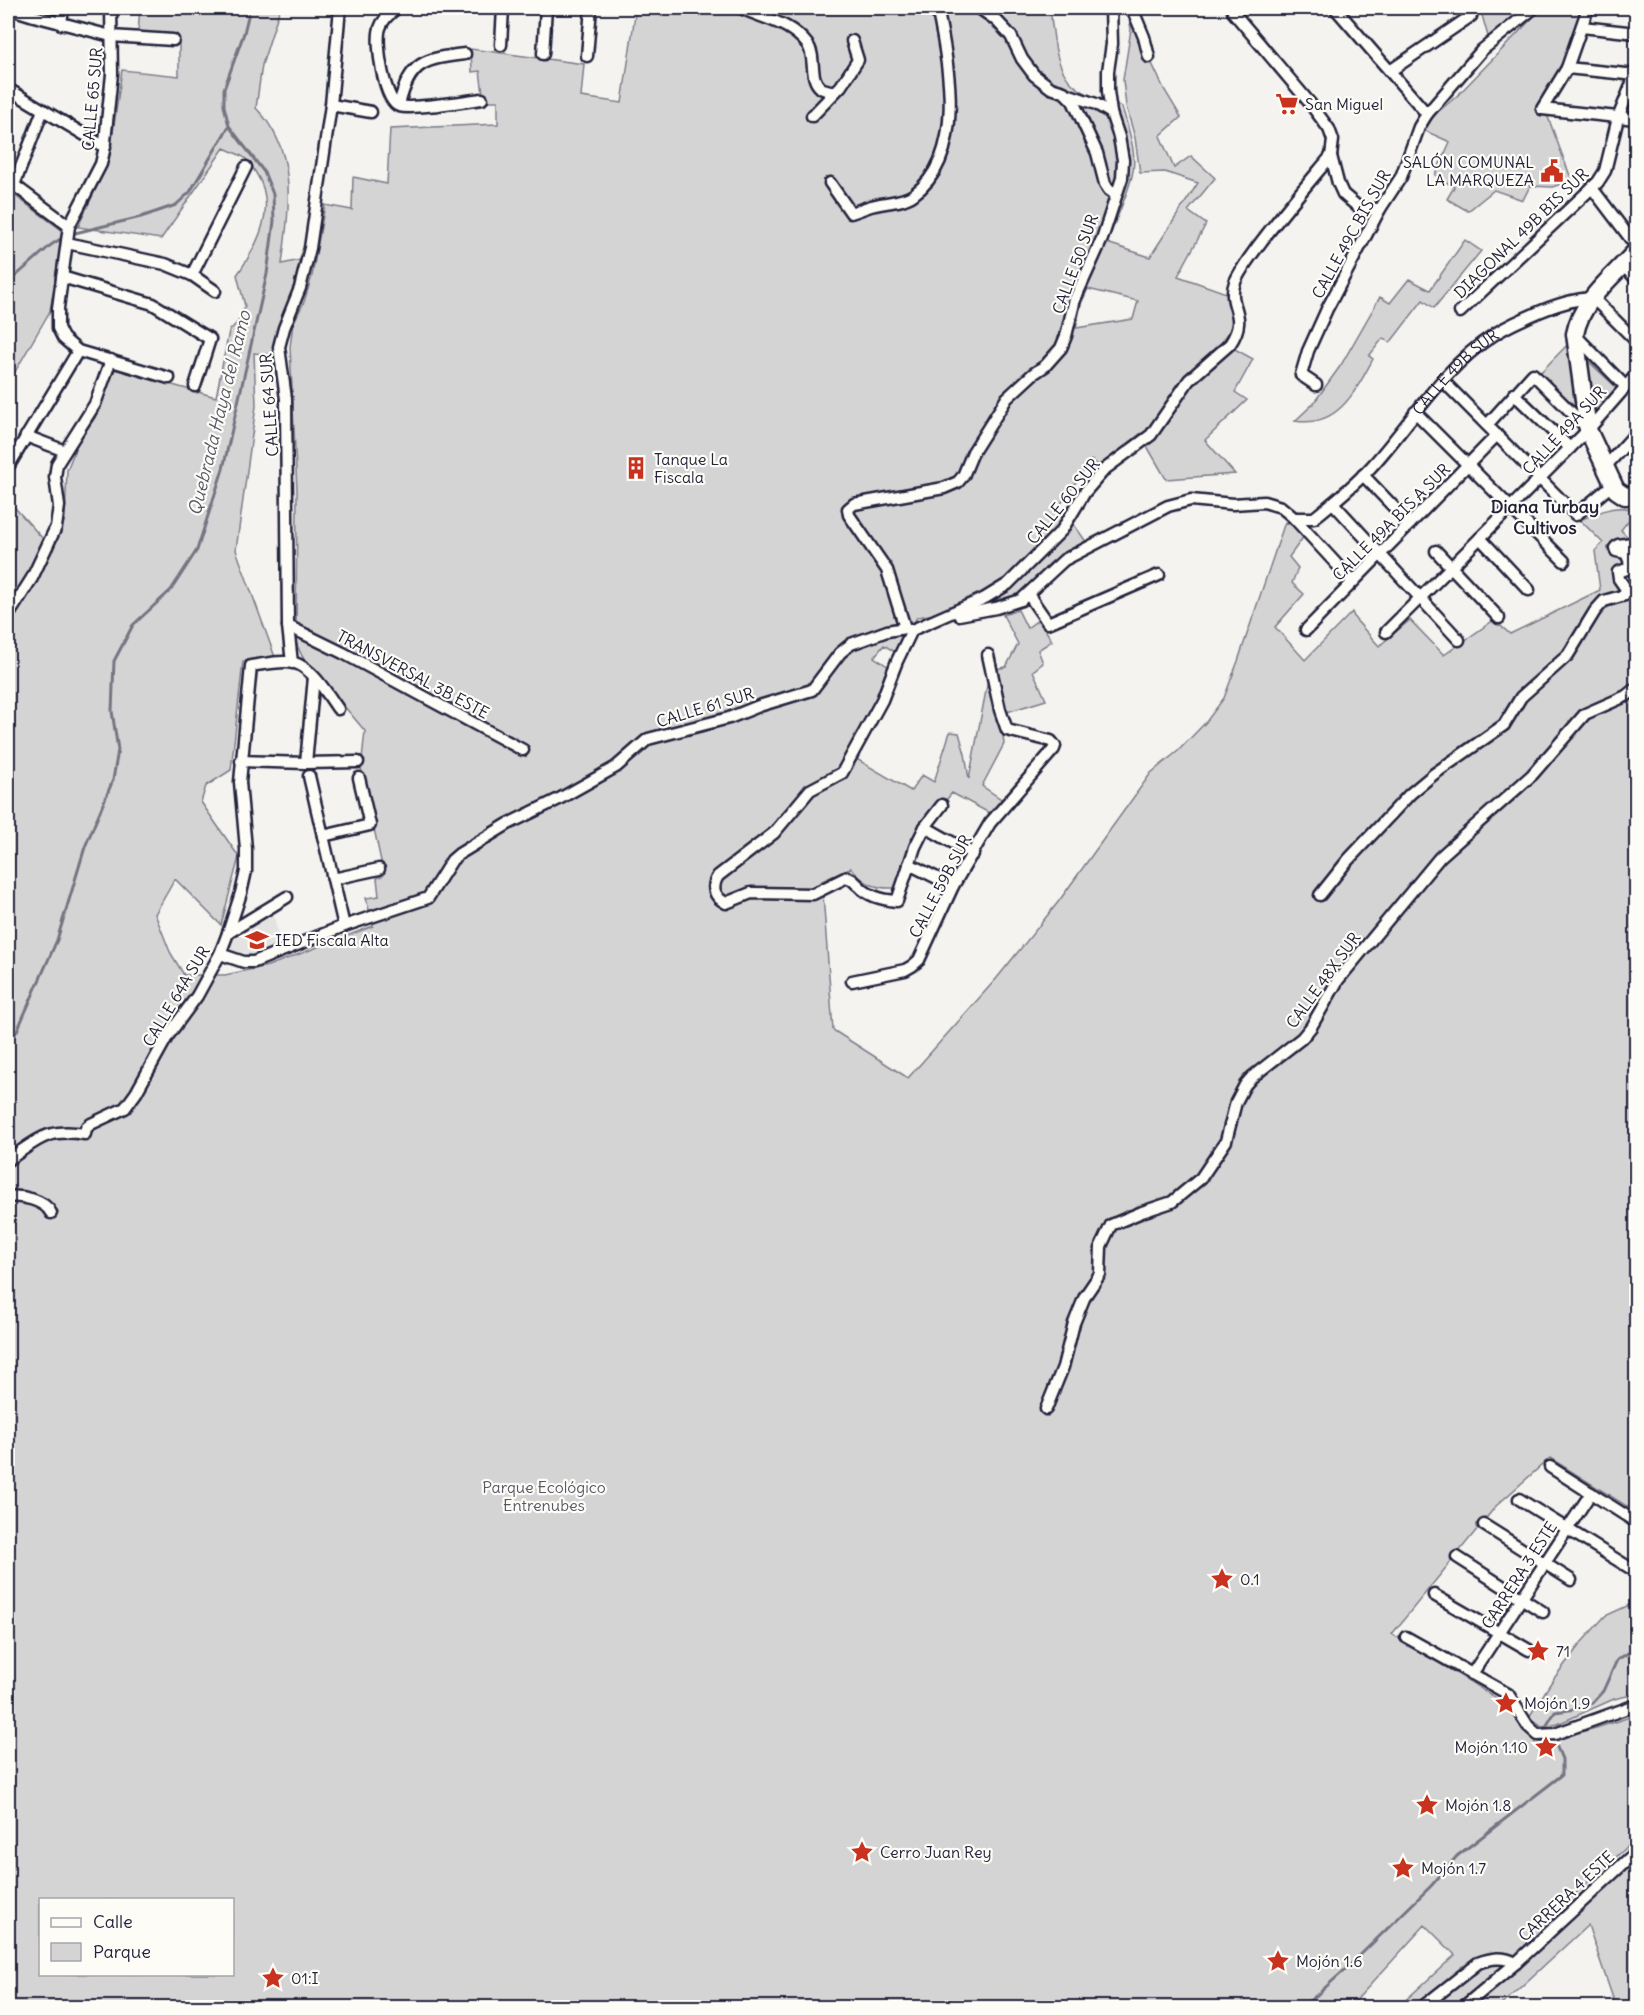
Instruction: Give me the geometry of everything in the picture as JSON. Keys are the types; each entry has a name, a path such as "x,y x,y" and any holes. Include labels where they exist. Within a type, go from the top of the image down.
{"street":[{"path":"8,8 111,36 173,40"},
{"path":"61,24 63,8"},
{"name":"CALLE 65 SUR","path":"78,351 63,338 58,328 57,317 69,226 101,164 105,147 112,74 111,8"},
{"name":"CALLE 64 SUR","path":"292,663 288,626 286,399 279,347 284,328 298,296 310,248 331,105 340,8"},
{"path":"397,8 382,23 378,41 386,86 395,102 411,107 482,99"},
{"path":"501,45 503,8"},
{"path":"543,54 546,8"},
{"path":"587,56 591,8"},
{"path":"741,8 785,24 807,44 811,52 816,80 822,88 835,92"},
{"path":"830,183 851,213 912,196 926,183 939,163 947,141 950,92 938,8"},
{"path":"979,8 996,20 1011,36 1022,59 1034,75 1051,88 1096,104 1111,113"},
{"path":"1111,8 1112,44 1108,80 1111,113 1119,137 1123,160 1132,171"},
{"path":"1132,8 1144,36 1149,57"},
{"path":"1336,8 1428,114"},
{"name":"CALLE 49C BIS SUR","path":"1316,384 1301,375 1308,351 1327,309 1380,209 1401,177 1415,137 1428,114 1482,50 1534,8"},
{"path":"1588,8 1567,69 1542,108 1636,119"},
{"path":"1233,12 1317,111 1332,134 1331,156 1343,194 1357,206 1372,210 1380,209"},
{"path":"1390,71 1470,12"},
{"path":"1582,27 1636,33"},
{"path":"812,116 835,92 858,60 852,41"},
{"path":"395,102 420,64 432,58 465,54"},
{"path":"1567,69 1636,75"},
{"name":"DIAGONAL 49B BIS SUR","path":"1460,312 1598,182 1605,171 1618,118 1636,75"},
{"path":"8,89 105,147"},
{"path":"1064,92 1073,100 1097,153 1105,184 1116,195"},
{"path":"331,105 371,112"},
{"path":"43,110 14,185 69,226"},
{"name":"CALLE 60 SUR","path":"909,629 941,618 985,598 1008,584 1062,530 1085,492 1105,469 1151,435 1189,380 1225,349 1235,336 1240,321 1233,298 1236,281 1274,225 1331,156"},
{"name":"CALLE 50 SUR","path":"909,629 887,570 849,515 850,506 944,488 958,482 963,476 973,452 1006,398 1045,366 1061,348 1075,299 1102,239 1122,178 1123,160"},
{"path":"192,275 246,167"},
{"path":"1592,188 1636,246"},
{"path":"67,243 165,264 192,275 215,291"},
{"path":"1634,494 1620,493 1613,484 1588,430 1575,334 1578,320 1593,298 1636,251"},
{"path":"1624,266 1636,279"},
{"path":"62,277 153,304 210,339 195,386"},
{"path":"1593,298 1636,341"},
{"name":"CALLE 49B SUR","path":"1294,518 1314,518 1333,503 1392,443 1414,412 1443,381 1492,335 1547,308 1569,300 1593,298"},
{"path":"1575,334 1625,386"},
{"path":"8,467 78,351 169,378"},
{"path":"8,616 32,578 56,527 59,506 55,477 57,464 95,404 111,360"},
{"path":"1487,425 1533,374 1588,430"},
{"name":"CALLE 49A SUR","path":"1386,632 1588,430 1636,375"},
{"path":"1443,381 1576,515 1613,484"},
{"path":"1514,394 1570,448"},
{"path":"1414,412 1564,561"},
{"path":"1605,467 1636,433"},
{"name":"CALLE 49A BIS A SUR","path":"1306,630 1497,435"},
{"path":"26,436 65,451"},
{"path":"1363,475 1410,524"},
{"path":"941,618 1012,604 1028,594 1064,560 1168,506 1191,500 1233,504 1264,502 1274,504 1294,518 1353,582"},
{"path":"1333,503 1459,640"},
{"path":"1480,538 1529,590"},
{"path":"1320,895 1348,860 1410,794 1434,774 1504,725 1521,697 1568,655 1595,611 1604,601 1625,595 1626,589 1619,579 1618,572 1630,568 1629,560 1624,551 1614,550 1616,545 1635,544"},
{"path":"1436,551 1499,618"},
{"path":"1028,594 1048,623 1159,575"},
{"name":"TRANSVERSAL 3B ESTE","path":"288,626 523,750"},
{"path":"909,629 882,700 842,773 810,790 774,833 718,876 714,889 719,899 729,902 751,893 813,894 847,877 880,899 897,901 909,864 925,827 942,805"},
{"name":"CALLE 61 SUR","path":"344,926 428,898 452,860 459,854 508,824 559,800 616,767 648,740 729,718 812,690 846,648 875,634 909,629"},
{"name":"CALLE 59B SUR","path":"852,981 905,970 919,960 953,886 999,813 1051,754 1055,746 1053,742 1007,730 1000,710 988,656"},
{"path":"292,663 298,663 311,674 338,709"},
{"name":"CALLE 64A SUR","path":"8,1160 28,1145 48,1135 59,1132 85,1134 86,1128 91,1124 125,1108 148,1075 167,1037 197,996 220,954 241,893 246,860 241,798 241,761 252,666 292,663"},
{"path":"306,763 311,674"},
{"name":"CALLE 48X SUR","path":"1046,1408 1063,1367 1074,1323 1085,1296 1100,1274 1101,1246 1111,1225 1172,1202 1201,1178 1226,1141 1236,1102 1245,1085 1302,1038 1338,981 1427,871 1532,775 1585,714 1626,696 1636,688"},
{"path":"241,761 358,762"},
{"path":"220,954 244,962 254,962 344,926 309,776"},
{"path":"323,836 370,825 359,778"},
{"path":"925,827 973,854"},
{"path":"909,864 953,886"},
{"path":"333,879 380,869"},
{"path":"228,933 287,897"},
{"path":"8,1197 15,1196 36,1201 50,1209 51,1213"},
{"path":"1551,1467 1636,1522"},
{"name":"CARRERA 3 ESTE","path":"1472,1674 1591,1493"},
{"path":"1519,1499 1630,1568"},
{"path":"1484,1525 1571,1580"},
{"path":"1457,1557 1543,1612"},
{"path":"1434,1595 1528,1650"},
{"path":"1406,1637 1511,1697 1523,1719 1538,1735 1555,1734 1636,1705"},
{"name":"CARRERA 4 ESTE","path":"1462,2007 1516,1963 1636,1852"},
{"name":"CARRERA 4 ESTE","path":"1421,2007 1478,1963 1488,1959 1507,1958 1516,1963"},
{"path":"1476,1994 1480,2007"}],"shaded area":[{"name":"IED Fiscala Alta","path":"273,913 282,948 256,955 229,951 237,931"}],"green space":[{"name":"Parque Ecológico Entrenubes","path":"140,8 280,8 262,65 256,108 270,125 285,162 288,202 282,264 300,260 292,293 280,325 274,355 254,353 256,406 236,550 275,657 243,661 231,770 206,786 201,802 239,857 221,925 175,879 155,914 170,952 184,975 225,975 268,966 373,926 366,898 379,896 377,878 384,875 361,768 365,731 302,656 296,643 297,490 290,347 293,324 304,302 312,276 325,205 352,210 353,177 387,184 390,129 498,124 498,101 484,101 480,71 472,72 471,49 584,64 581,97 622,103 636,8 1051,8 1057,56 1068,79 1084,92 1122,107 1132,141 1134,168 1124,202 1107,243 1150,257 1198,183 1165,172 1140,173 1123,80 1131,29 1127,8 1138,8 1149,39 1149,57 1164,89 1181,117 1160,136 1174,168 1191,156 1215,178 1188,211 1206,224 1178,276 1229,294 1233,319 1230,330 1222,342 1253,359 1235,392 1247,400 1205,440 1235,474 1166,479 1140,434 1100,466 1091,460 1060,505 1087,543 1054,560 1030,587 1010,598 917,617 898,654 884,645 874,657 889,667 878,701 848,754 911,791 922,775 934,782 950,732 959,733 969,779 990,670 1006,667 1018,644 1003,615 1018,610 1027,628 1039,619 1052,641 1038,650 1043,663 1033,671 1046,700 1007,712 1000,711 1004,744 982,786 1004,801 993,815 952,793 924,827 894,888 870,884 860,878 851,868 822,881 833,1030 908,1078 997,978 1059,901 1151,773 1178,751 1206,722 1224,698 1285,522 1307,532 1289,557 1298,568 1292,583 1304,594 1275,627 1305,660 1352,612 1355,619 1379,646 1410,620 1444,655 1494,620 1510,634 1600,590 1595,551 1603,543 1580,520 1615,508 1636,511 1621,530 1636,546 1636,1512 1550,1458 1496,1506 1392,1634 1503,1702 1536,1744 1636,1715 1636,1839 1556,1911 1569,1919 1614,1877 1636,1861 1636,2007 1616,2007 1588,1925 1499,2007 1398,2007 1455,1955 1425,1925 1350,2007 8,2007 8,500 53,550 65,519 67,470 78,442 95,418 114,369 216,397 229,331 238,322 245,306 237,275 252,251 263,226 265,199 254,169 245,158 224,148 161,239 78,227 109,160 122,70 179,76 179,40 138,33","holes":["1088,289 1138,301 1133,319 1076,328 1081,304"]},
{"path":"1480,8 1521,8 1523,9 1489,40"},
{"path":"1542,8 1583,8 1563,67 1535,110 1548,117 1572,181 1552,187 1530,186 1523,200 1494,190 1468,211 1447,199 1454,187 1435,175 1450,142 1423,130 1434,115 1457,96"},
{"path":"8,185 10,192 63,231 50,311 8,384"},
{"path":"1465,240 1481,251 1434,308 1423,300 1390,343 1383,338 1369,356 1373,359 1359,384 1343,405 1323,419 1310,422 1295,421 1313,404 1341,365 1380,297 1390,303 1409,279 1430,290"},
{"path":"1569,343 1620,391 1589,424 1538,375"},
{"path":"1636,1602 1636,1694 1614,1699 1558,1724 1542,1727 1529,1717 1552,1681 1605,1616"}],"waterway":[{"name":"Quebrada Haya del Ramo","path":"8,1044 17,1031 57,940 85,847 113,780 118,750 112,711 114,661 133,625 171,590 197,550 223,469 267,274 274,221 273,194 264,172 229,126 224,106 224,89 244,33 250,8"},
{"path":"75,233 141,217 176,205 190,192 229,126"},
{"path":"8,283 62,238"},
{"path":"1547,1725 1555,1712 1576,1709 1592,1703 1603,1691 1617,1660 1636,1648"},
{"path":"1301,2008 1348,1967 1431,1886 1457,1856 1562,1775 1562,1759 1556,1745"}],"place":[{"name":"San Miguel","path":"1287,104"},
{"name":"SALÓN COMUNAL LA MARQUEZA","path":"1552,171"},
{"name":"Tanque La Fiscala","path":"636,468"},
{"name":"IED Fiscala Alta","path":"257,940"},
{"name":"0.1","path":"1222,1579"},
{"name":"71","path":"1538,1651"},
{"name":"Mojón 1.9","path":"1506,1703"},
{"name":"Mojón 1.10","path":"1546,1747"},
{"name":"Mojón 1.8","path":"1427,1805"},
{"name":"Cerro Juan Rey","path":"862,1852"},
{"name":"Mojón 1.7","path":"1403,1868"},
{"name":"Mojón 1.6","path":"1278,1961"},
{"name":"01:I","path":"273,1978"}],"district":[{"name":"Diana Turbay Cultivos","path":"1545,516"}]}
